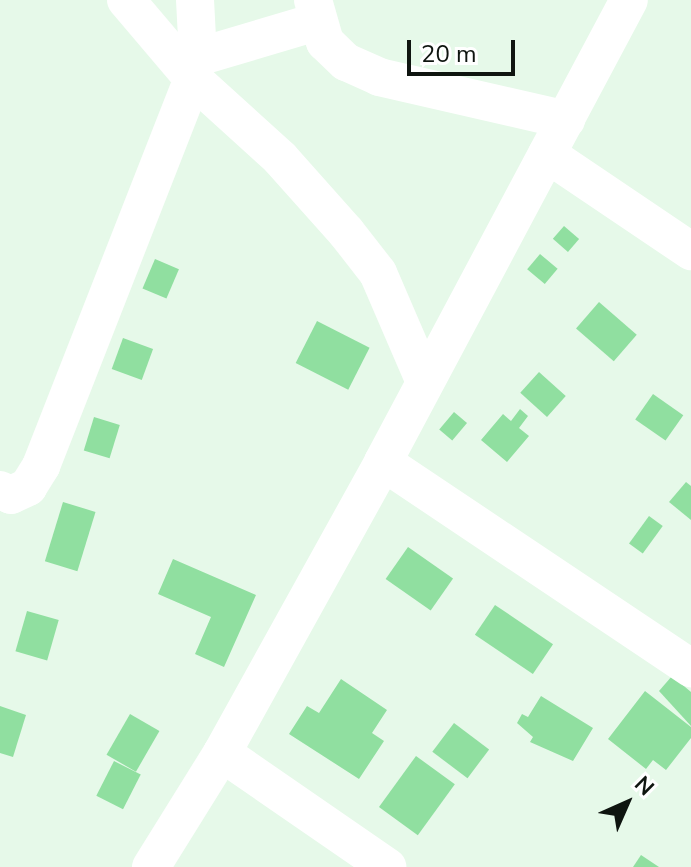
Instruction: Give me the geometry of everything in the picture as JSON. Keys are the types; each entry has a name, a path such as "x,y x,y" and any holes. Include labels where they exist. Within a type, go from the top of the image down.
{"street":[{"path":"126,0 196,68 280,158 370,263 403,323 424,380"},
{"path":"0,490 11,495 28,487 41,466 196,68 195,0"},
{"path":"151,867 222,753 383,462 629,0"},
{"path":"196,68 315,11 325,42 346,62 379,77 566,120"},
{"path":"547,154 691,251"},
{"path":"383,462 691,668"},
{"path":"222,753 387,867"}],"building":[{"path":"564,226 579,239 568,252 553,239"},
{"path":"540,254 558,269 545,284 527,269"},
{"path":"155,259 179,269 166,299 142,288"},
{"path":"599,302 637,335 614,361 576,328"},
{"path":"317,321 370,348 348,390 296,363"},
{"path":"123,338 153,349 142,380 112,369"},
{"path":"539,372 566,396 547,417 520,393"},
{"path":"653,394 683,415 666,441 635,419"},
{"path":"520,409 528,416 519,428 529,436 507,462 481,440 503,414 511,421"},
{"path":"454,412 467,423 452,441 439,430"},
{"path":"94,417 120,425 110,458 84,450"},
{"path":"686,482 691,486 691,520 669,502"},
{"path":"63,502 96,512 77,571 45,561"},
{"path":"649,516 663,526 643,553 629,544"},
{"path":"408,547 453,579 431,610 386,579"},
{"path":"173,559 256,595 224,667 195,654 211,617 158,594"},
{"path":"495,605 553,644 533,674 475,635"},
{"path":"27,611 59,620 47,660 15,651"},
{"path":"672,676 691,692 691,726 659,691"},
{"path":"341,679 387,710 372,733 384,741 359,779 289,734 307,706 319,713"},
{"path":"645,691 691,727 691,738 666,770 653,760 646,769 608,739"},
{"path":"541,696 593,728 573,761 530,742 533,737 517,723 522,714 528,717"},
{"path":"0,706 26,715 13,757 0,753"},
{"path":"130,714 159,731 136,772 106,755"},
{"path":"454,723 489,749 467,778 432,752"},
{"path":"416,756 455,784 418,835 379,807"},
{"path":"114,761 141,775 123,809 96,796"},
{"path":"641,855 659,867 633,867"}]}
